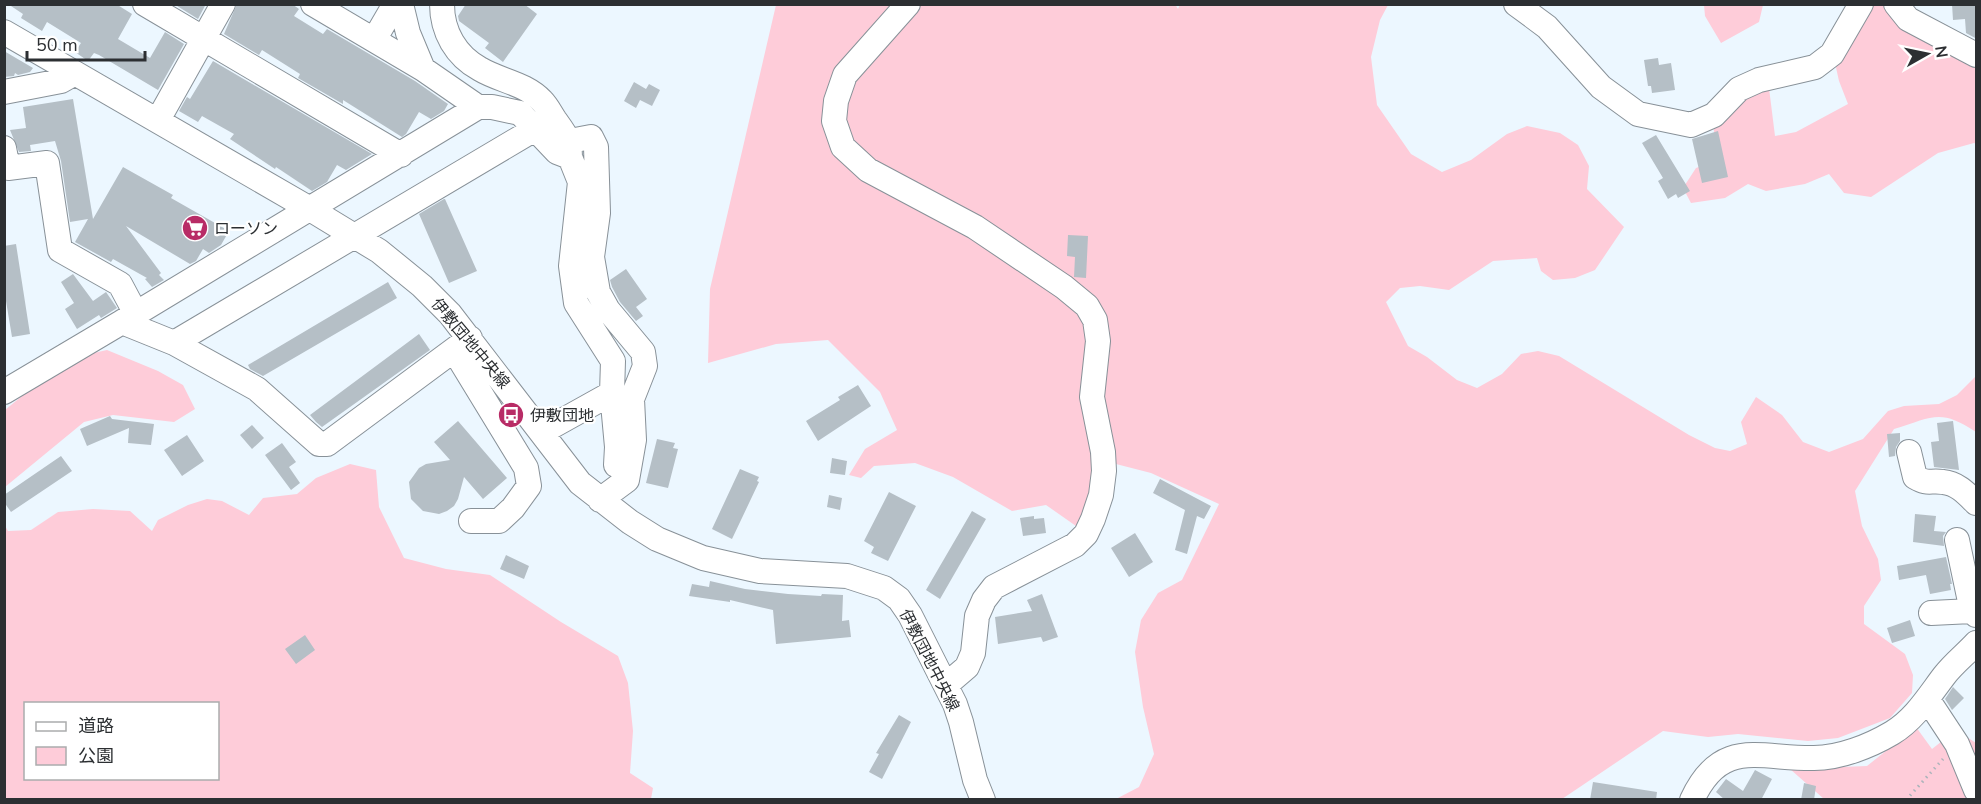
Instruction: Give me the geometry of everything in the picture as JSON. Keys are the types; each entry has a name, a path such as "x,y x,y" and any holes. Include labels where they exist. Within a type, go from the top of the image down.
{"street":[{"path":"145,4 401,155"},
{"path":"158,120 223,4"},
{"path":"313,4 423,69 478,107"},
{"path":"374,40 394,4"},
{"path":"401,4 408,33 423,69"},
{"path":"442,4 444,24 450,40 462,56 481,70 522,86 541,100 570,149 580,182 571,257 576,303 613,361 612,393 617,447 607,495"},
{"path":"908,4 845,75 836,101 834,121 843,147 868,170 975,227 1064,287 1087,306 1095,320 1098,341 1092,397 1103,452 1104,471 1101,495 1093,519 1086,534 1075,545 994,587 984,600 977,616 973,653 967,667 946,685"},
{"path":"1516,4 1547,27 1601,87 1638,114 1691,125 1714,115 1739,89 1759,80 1815,67 1832,54 1861,4"},
{"path":"1896,4 1908,20 1977,55"},
{"name":"伊敷団地中央線","path":"4,32 310,208 379,251 422,286 462,344 542,432 580,483 607,495 657,538 703,558 760,571 847,576 884,588 899,599 910,615 946,685 961,722 975,780 983,800"},
{"path":"4,92 61,81 75,73"},
{"path":"4,393 478,107 492,107 520,113 557,152 570,149 591,137 596,147 598,213 592,257 598,292 608,310 643,351 645,366 632,399 634,440 627,480 607,495"},
{"path":"174,343 535,129"},
{"path":"4,148 8,168 47,163 60,250 120,284 129,318 263,394 319,444 327,444 462,344 526,468 529,486 513,508 499,521 471,521"},
{"path":"542,432 612,393"},
{"path":"1909,452 1914,477 1926,483 1944,482 1962,489 1977,503"},
{"path":"1931,613 1974,613 1957,540"},
{"path":"1692,800 1711,771 1722,760 1746,755 1830,757 1892,733 1928,700 1945,674 1977,643"},
{"path":"1928,700 1957,744 1977,790"}],"path":[{"path":"1906,800 1939,765 1950,747 1957,744"}],"green space":[{"path":"1175,4 1178,9 1180,4 1388,5 1380,20 1371,57 1377,105 1411,154 1442,172 1471,160 1507,134 1527,126 1560,133 1578,145 1589,166 1587,189 1624,227 1595,270 1575,278 1553,280 1541,271 1537,258 1493,261 1449,290 1420,286 1400,288 1386,302 1408,346 1457,380 1477,388 1502,374 1521,354 1538,351 1559,356 1689,435 1715,448 1730,451 1747,444 1741,422 1756,397 1782,415 1803,442 1829,452 1863,439 1888,411 1904,406 1939,404 1957,395 1976,376 1976,432 1964,424 1945,417 1928,418 1894,429 1855,491 1862,526 1878,559 1881,580 1864,606 1864,624 1905,654 1913,675 1912,693 1890,718 1838,738 1808,741 1738,734 1708,737 1663,731 1562,799 1116,799 1139,787 1154,754 1143,707 1135,652 1141,620 1158,593 1182,580 1219,504 1151,473 1116,464 1094,471 1083,518 1076,526 1046,505 1012,511 953,477 915,463 874,466 861,478 849,475 865,449 897,430 880,392 828,340 776,344 708,363 710,289 776,5"},
{"path":"1704,4 1763,5 1759,22 1721,43 1705,16"},
{"path":"1869,4 1884,5 1901,22 1976,64 1976,144 1938,153 1871,197 1844,193 1829,174 1805,184 1766,191 1748,184 1725,198 1691,203 1683,188 1696,168 1718,160 1713,124 1742,99 1769,88 1775,136 1796,132 1848,104 1835,63"},
{"path":"107,350 158,371 183,385 195,409 174,422 113,415 84,422 5,487 5,410 67,359"},
{"path":"350,464 376,470 379,507 404,558 446,569 490,575 618,656 628,683 633,731 630,773 653,788 651,799 5,799 4,524 8,531 31,530 58,512 93,509 130,511 152,531 158,520 188,505 207,499 222,501 249,515 263,498 297,494 316,478"},
{"path":"1916,727 1932,749 1956,730 1976,743 1976,786 1970,799 1824,799 1790,769 1867,766"}],"building":[{"path":"8,4 116,4 132,14 118,39 150,58 165,32 184,44 158,90 99,55 94,53 88,61 75,52 81,43 47,22 42,31 21,18 23,14"},
{"path":"174,4 206,4 198,19"},
{"path":"237,4 292,4 299,9 294,16 323,34 327,29 415,81 448,104 444,111 431,119 419,112 402,137 343,100 343,104 298,78 300,74 262,50 259,55 224,34"},
{"path":"466,4 524,4 537,14 503,62 485,48 489,43 459,21 458,16"},
{"path":"1952,4 1977,4 1977,39 1966,33 1965,19 1953,20"},
{"path":"4,51 33,68 30,72 18,75 15,73 14,76 4,77"},
{"path":"1658,58 1659,65 1671,63 1675,90 1652,93 1651,86 1648,86 1644,60"},
{"path":"213,61 372,154 346,170 337,165 327,182 312,191 230,139 234,134 202,116 198,122 179,111 187,97 190,99"},
{"path":"634,82 646,89 649,84 660,90 652,106 640,100 636,108 624,101"},
{"path":"73,99 93,219 123,167 173,195 171,198 229,231 221,245 209,253 203,249 196,261 190,264 126,226 164,280 152,287 145,279 147,278 75,242 88,219 70,222 61,161 55,141 30,145 31,151 19,152 10,130 26,128 23,107"},
{"path":"1718,131 1728,177 1702,183 1692,139"},
{"path":"1656,135 1690,191 1678,198 1676,194 1668,199 1658,181 1663,178 1642,143"},
{"path":"444,199 477,271 449,283 419,214"},
{"path":"1068,235 1088,236 1086,278 1074,277 1075,257 1067,256"},
{"path":"16,244 30,334 12,337 4,289 4,246"},
{"path":"626,269 647,299 636,307 643,316 636,321 620,302 610,280"},
{"path":"73,274 93,301 106,292 117,308 101,318 99,315 77,329 65,309 74,303 61,282"},
{"path":"388,282 397,298 263,376 250,369 248,365"},
{"path":"419,334 430,350 322,427 310,415"},
{"path":"858,385 871,406 818,441 806,421 840,400 838,397"},
{"path":"110,416 112,419 154,424 151,445 128,443 129,428 87,446 80,429"},
{"path":"458,421 507,478 483,499 464,477 454,506 439,514 423,511 411,499 409,482 419,468 426,464 450,460 434,442"},
{"path":"1953,421 1959,470 1934,467 1931,442 1939,441 1937,423"},
{"path":"252,425 264,438 252,449 240,435"},
{"path":"1900,433 1895,456 1889,457 1887,434"},
{"path":"187,435 204,461 182,476 164,450"},
{"path":"657,439 675,443 673,448 678,449 668,488 646,483"},
{"path":"282,443 296,462 289,467 300,483 291,490 265,455"},
{"path":"61,456 72,471 11,512 4,502 4,495"},
{"path":"832,458 847,461 845,475 830,473"},
{"path":"740,469 759,477 757,481 759,482 732,539 712,529"},
{"path":"1160,479 1211,506 1204,519 1197,516 1187,554 1175,550 1185,510 1153,493"},
{"path":"889,492 916,506 888,561 871,553 874,547 864,541"},
{"path":"829,495 842,498 840,510 827,507"},
{"path":"972,511 986,519 940,599 926,590"},
{"path":"1915,514 1936,516 1934,531 1946,532 1943,536 1944,546 1913,542"},
{"path":"1034,516 1034,519 1044,518 1046,533 1023,536 1020,518"},
{"path":"1135,533 1153,562 1129,577 1111,548"},
{"path":"506,555 529,566 524,579 500,569"},
{"path":"1946,557 1952,584 1950,584 1951,590 1930,594 1926,575 1899,580 1897,566"},
{"path":"710,581 745,589 788,594 843,595 842,621 849,620 851,637 776,644 773,610 730,600 730,602 689,596 692,584 709,587"},
{"path":"1042,594 1058,637 1043,642 1041,637 998,644 995,617 1032,611 1027,600"},
{"path":"1910,620 1915,636 1892,643 1887,628"},
{"path":"305,635 315,650 296,664 285,649"},
{"path":"1953,687 1964,698 1952,710 1945,699"},
{"path":"899,715 911,722 882,779 869,772 879,754 876,753"},
{"path":"1755,770 1772,779 1761,800 1725,800 1716,792 1726,779 1743,791"},
{"path":"1593,782 1657,792 1656,800 1590,800"},
{"path":"1804,783 1816,786 1814,800 1801,800"}],"place":[{"name":"ローソン","path":"195,228"},
{"name":"伊敷団地","path":"511,415"}]}
